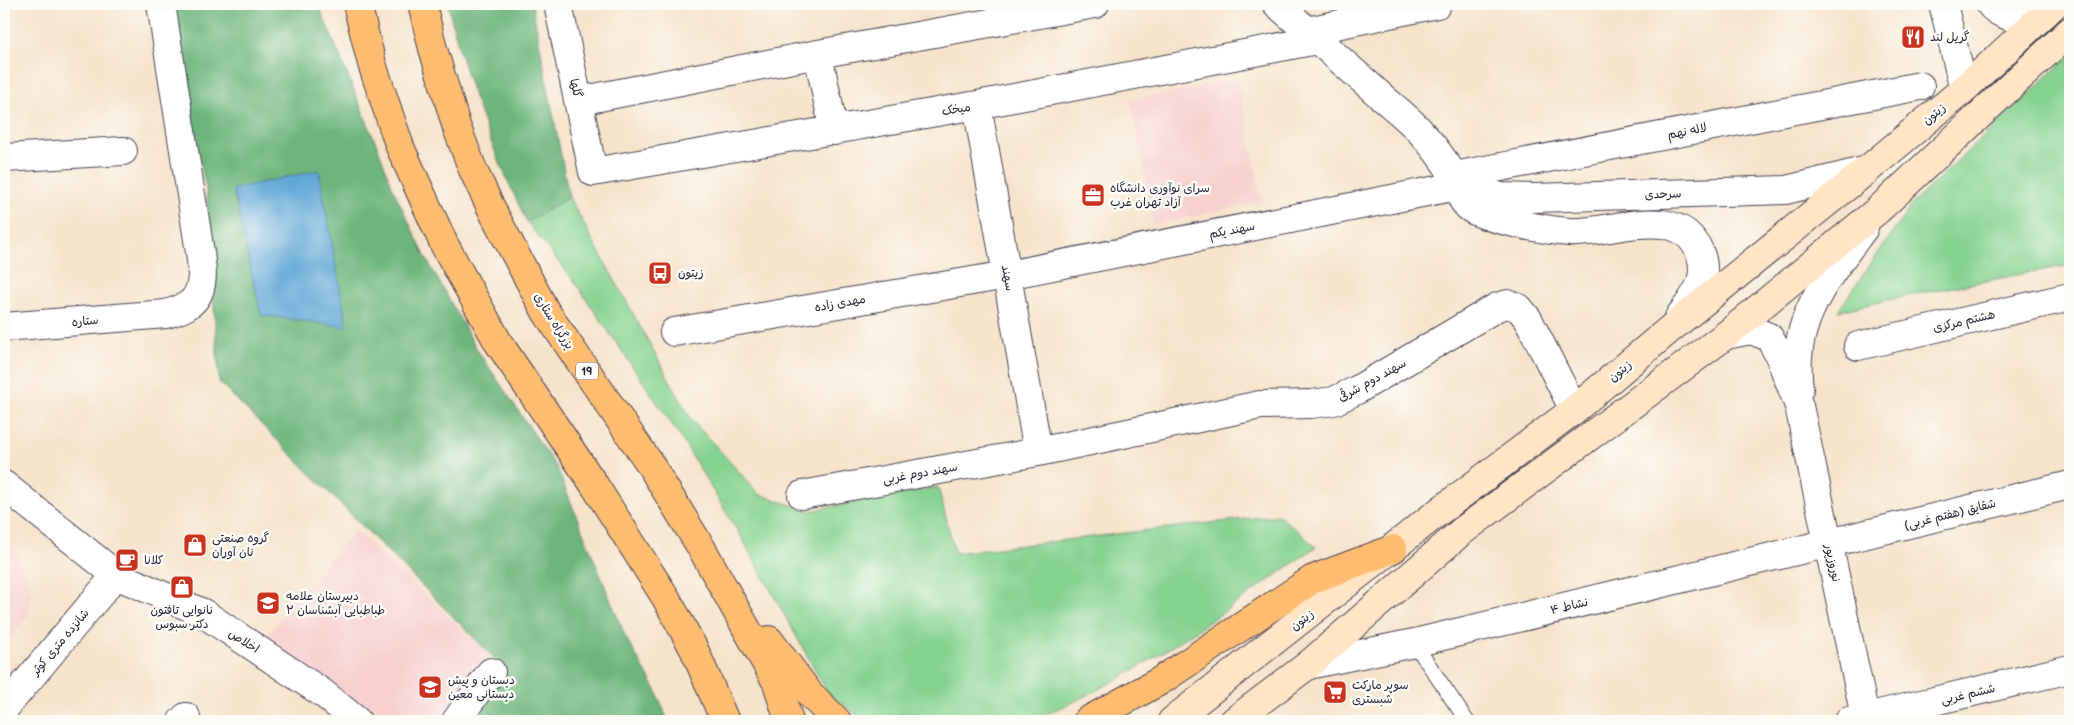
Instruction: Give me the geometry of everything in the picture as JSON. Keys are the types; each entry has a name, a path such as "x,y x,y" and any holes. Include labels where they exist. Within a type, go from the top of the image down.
{"highway":[{"path":"357,4 372,64 400,147 444,244 498,342 595,486 666,598 694,649 722,716"},
{"name":"بزرگراه ستاری","path":"422,4 457,128 473,170 495,216 546,312 648,461 702,549 777,683 788,721"},
{"path":"702,549 809,693 837,721"},
{"path":"1087,721 1160,682 1313,579 1393,549"}],"main road":[{"name":"زیتون","path":"1172,721 1438,512 1574,410 1670,329 1964,89 2054,4"},
{"path":"1234,721 1308,665 1461,532 1726,335 1878,210 2070,31"}],"street":[{"name":"ستاره","path":"4,327 166,314 190,305 200,289 202,271 185,146 161,4"},
{"name":"گلها","path":"558,4 593,172"},
{"path":"579,101 818,54 1095,4"},
{"path":"1277,4 1419,130 1456,181 1464,202 1471,209 1506,221 1570,232 1657,223 1673,226 1687,234 1697,246 1703,262 1704,278 1698,293 1670,329"},
{"name":"میخک","path":"593,172 977,105 1312,35 1437,4"},
{"path":"1943,4 1964,89"},
{"path":"1990,4 1993,8 2013,17 2034,22"},
{"path":"818,54 834,131"},
{"name":"لاله نهم","path":"1456,181 1920,86"},
{"name":"سهند","path":"977,105 1038,452"},
{"path":"4,158 123,152"},
{"name":"سرحدی","path":"1456,181 1502,197 1535,198 1786,190 1867,170"},
{"name":"سهند يكم","path":"1007,274 1456,181"},
{"name":"نوروزپور","path":"1799,406 1798,357 1805,322 1822,285 1878,210"},
{"name":"مهدی زاده","path":"674,332 1007,274"},
{"name":"هشتم مرکزی","path":"1858,346 2070,297"},
{"name":"سهند دوم شرقی","path":"1038,452 1260,405 1311,404 1334,401 1357,390 1497,307 1508,304 1520,308 1528,319 1574,410"},
{"name":"نوروزپور","path":"1726,335 1751,330 1769,337 1779,355 1799,406 1829,544 1860,720"},
{"name":"سهند دوم غربی","path":"802,495 1038,452"},
{"name":"اخلاص","path":"4,485 17,508 116,575 203,614 324,694 357,721"},
{"name":"شقایق (هفتم غربی)","path":"1829,544 2070,485"},
{"name":"نشاط ۴","path":"1308,665 1414,643 1829,544"},
{"name":"شانزده متری کوثر","path":"4,710 116,575"},
{"name":"ششم غربی","path":"1860,720 2070,670"},
{"path":"456,721 492,672"}],"lane":[{"path":"1414,643 1468,721"}],"shaded area":[{"path":"1238,79 1262,201 1154,225 1131,100"},
{"path":"355,530 493,657 435,721 371,721 266,636"},
{"path":"4,541 19,558 32,594 28,616 4,646"}],"green space":[{"path":"171,4 318,4 378,148 393,189 427,260 478,351 557,468 626,638 656,690 668,721 467,721 507,671 219,382 206,188 175,56"},
{"path":"448,4 532,4 569,197 527,222 491,142 471,88"},
{"path":"2070,55 2070,265 1921,293 1838,311 1913,203"},
{"path":"569,197 691,419 759,494 809,511 938,487 955,553 1279,515 1316,547 1212,620 1141,665 1067,705 1028,721 865,721 828,693 740,535 678,433 574,281 527,222"}],"water":[{"path":"319,170 347,327 261,315 233,189"}],"place":[{"name":"گریل لند","path":"1913,37"},
{"name":"سرای نوآوری دانشگاه آزاد تهران غرب","path":"1093,195"},
{"name":"زیتون","path":"660,273"},
{"name":"گروه صنعتی نان آوران","path":"195,545"},
{"name":"کلانا","path":"127,560"},
{"name":"نانوایی تافتون دکتر سبوس","path":"182,587"},
{"name":"دبیرستان علامه طباطبایی آبشناسان ۲","path":"268,603"},
{"name":"دبستان و پیش دبستانی معین","path":"430,687"},
{"name":"سوپر مارکت شبستری","path":"1335,692"}]}
